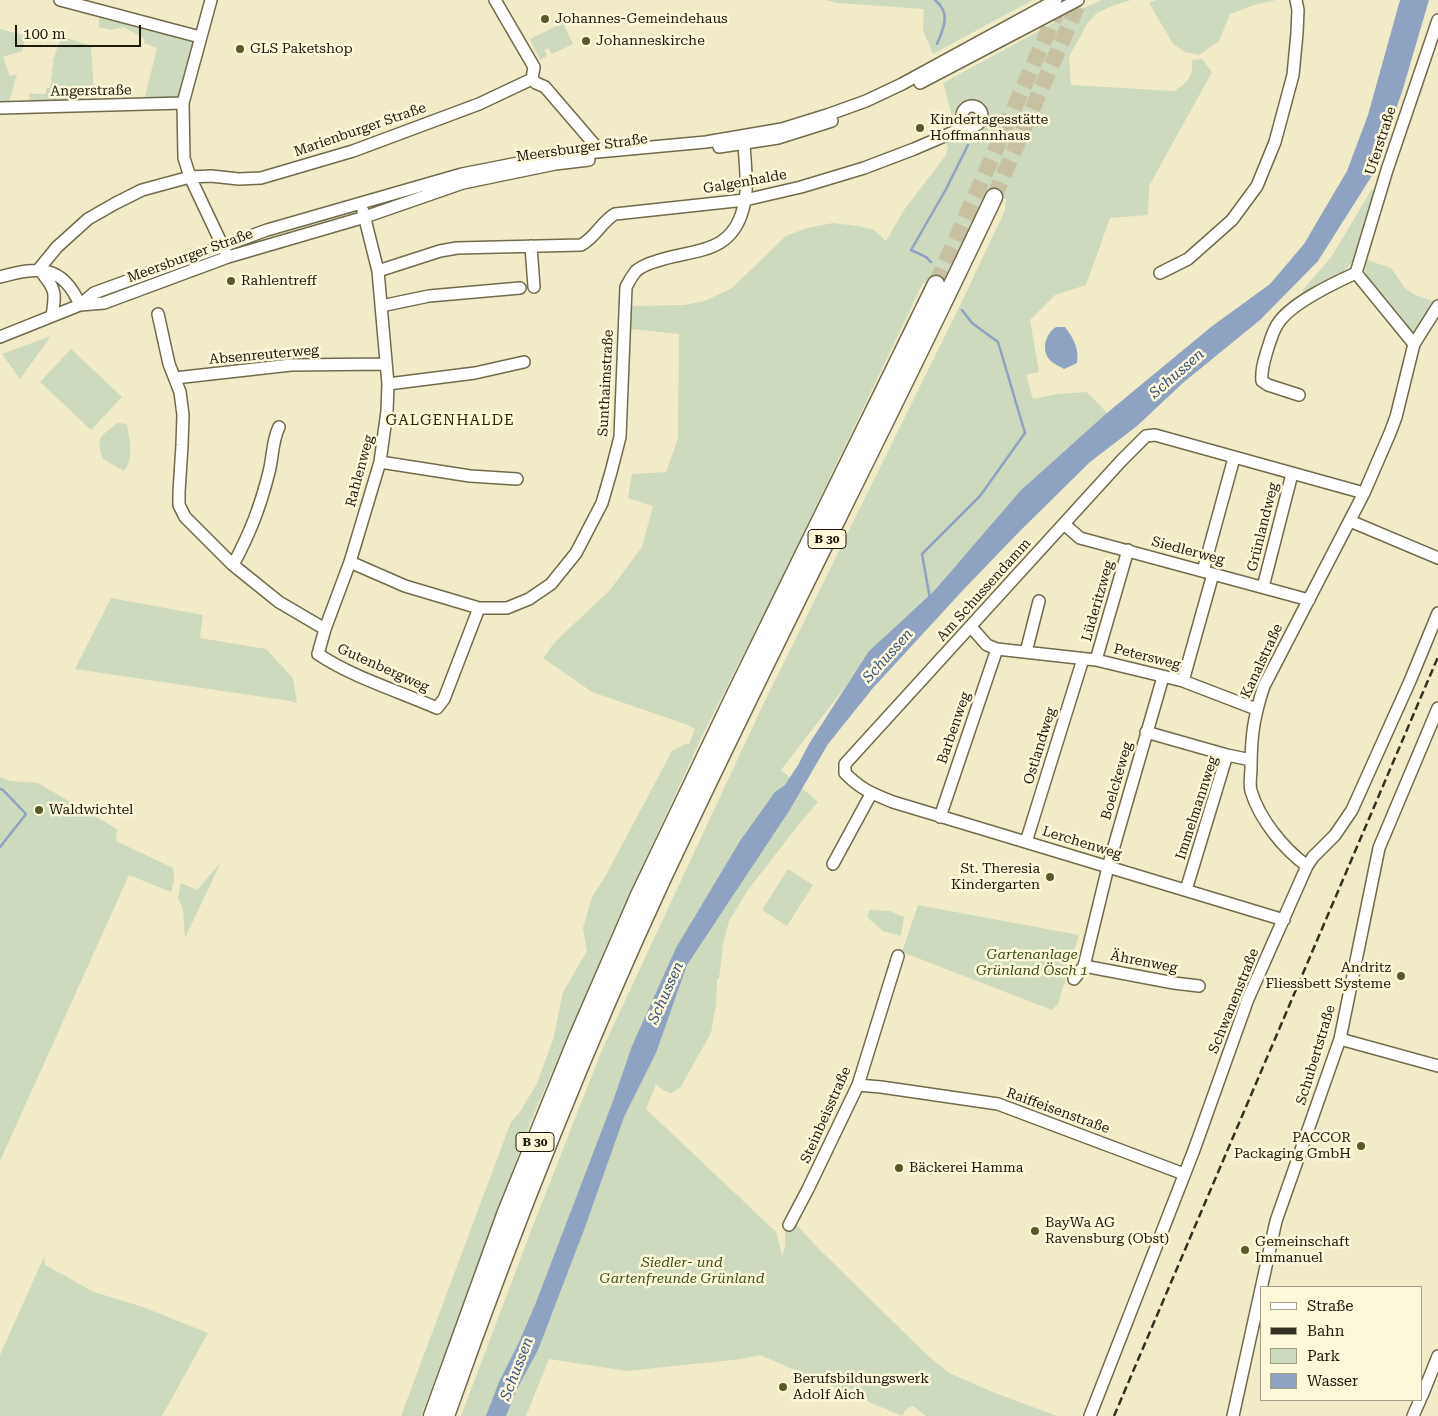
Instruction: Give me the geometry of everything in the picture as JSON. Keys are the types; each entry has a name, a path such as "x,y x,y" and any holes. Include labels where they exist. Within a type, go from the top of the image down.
{"highway":[{"name":"B 30","path":"446,1416 500,1268 551,1138 662,882 994,197"},
{"name":"B 30","path":"432,1416 506,1212 576,1040 639,895 936,284"}],"street":[{"path":"60,0 200,37"},
{"path":"211,0 184,103 184,158 190,176 228,257"},
{"path":"495,0 534,67 532,79 536,84 545,87 600,151"},
{"path":"1160,273 1196,253 1232,220 1256,186 1274,142 1293,75 1298,26 1296,0"},
{"name":"Meersburger Straße","path":"0,337 80,305 104,302 228,257 365,217 463,183 555,164 744,144 778,138 851,115 944,72 1066,1"},
{"name":"Meersburger Straße","path":"80,305 94,292 223,245 302,219 462,174 554,156 706,142 782,128 827,115 866,101 902,84 1066,1"},
{"name":"Uferstraße","path":"1356,273 1387,170 1438,20"},
{"name":"Marienburger Straße","path":"39,269 57,247 88,220 142,190 190,176 238,179 261,178 375,143 479,104 526,84 532,79"},
{"name":"Angerstraße","path":"0,108 184,103"},
{"name":"Galgenhalde","path":"378,271 440,251 457,248 581,245 592,238 609,218 624,211 745,200 801,187 864,168 956,132 965,124"},
{"name":"Sunthaimstraße","path":"350,562 405,586 479,608 507,608 529,600 551,584 576,553 602,503 620,437 626,287 638,269 664,258 715,247 730,234 738,223 745,200 744,144"},
{"name":"Rahlenweg","path":"318,654 325,629 350,562 380,462 387,419 388,384 378,271 361,202"},
{"path":"531,246 534,287"},
{"path":"39,269 53,286 55,297 52,316"},
{"path":"0,277 39,269 61,278 71,288 80,305"},
{"path":"1299,395 1268,385 1262,380 1263,362 1278,324 1299,304 1356,273 1414,344"},
{"path":"381,306 430,296 520,288"},
{"name":"Kanalstraße","path":"1308,866 1292,854 1263,817 1250,789 1252,728 1256,709 1264,686 1364,493 1393,425 1414,344 1438,306"},
{"path":"158,314 169,364 180,392 182,415 179,505 185,517 233,565 279,602 325,629"},
{"path":"388,384 475,373 524,362"},
{"name":"Absenreuterweg","path":"175,378 291,365 386,364"},
{"path":"233,565 255,521 271,465 275,436 279,427"},
{"name":"Grünlandweg","path":"1155,435 1364,493"},
{"name":"Am Schussendamm","path":"845,773 845,764 1064,524 1146,436 1155,435"},
{"path":"1183,681 1234,458"},
{"path":"380,462 470,476 517,480"},
{"name":"Grünlandweg","path":"1263,587 1292,474"},
{"path":"1350,521 1438,558"},
{"name":"Siedlerweg","path":"1064,524 1080,538 1309,600"},
{"name":"Lüderitzweg","path":"1096,660 1128,550"},
{"path":"1026,652 1039,601"},
{"name":"Gutenbergweg","path":"318,654 365,678 437,708 444,698 479,608"},
{"name":"Schwanenstraße","path":"1090,1416 1184,1174 1248,999 1308,866 1313,857 1335,834 1352,810 1410,681 1438,613"},
{"path":"971,627 987,645 997,649"},
{"name":"Petersweg","path":"997,649 1096,660 1183,681 1256,709"},
{"name":"Barbenweg","path":"940,817 997,649"},
{"name":"Ostlandweg","path":"1026,842 1083,659"},
{"name":"Boelckeweg","path":"1074,979 1084,966 1108,866 1163,677"},
{"name":"Schubertstraße","path":"1262,1286 1276,1221 1340,1039 1368,909 1377,856 1438,708"},
{"path":"1146,732 1227,755"},
{"name":"Immelmannweg","path":"1186,890 1227,755 1251,760"},
{"name":"Lerchenweg","path":"845,773 857,785 871,794 940,817 1284,920"},
{"path":"834,864 871,794"},
{"name":"Steinbeisstraße","path":"789,1225 812,1183 858,1085 898,956"},
{"name":"Ährenweg","path":"1084,966 1199,986"},
{"path":"1340,1039 1438,1066"},
{"name":"Raiffeisenstraße","path":"858,1085 998,1104 1184,1174"},
{"name":"Schubertstraße","path":"1233,1416 1260,1294"},
{"path":"1423,1394 1438,1356"},
{"path":"1413,1416 1420,1401"}],"green space":[{"path":"825,0 1033,0 933,54 923,30 924,9 838,3"},
{"name":"Siedler- und Gartenfreunde Grünland","path":"1102,0 1131,0 1097,13 1087,24 1069,57 1071,85 1174,91 1189,79 1192,71 1192,60 1202,59 1212,72 1149,186 1148,215 1110,218 1086,285 1055,295 1030,320 1039,372 1026,375 1033,399 1057,394 1087,392 1107,413 1021,490 934,591 883,638 781,770 818,802 748,890 729,921 723,944 719,979 717,979 716,1004 711,1033 680,1088 671,1093 663,1090 656,1084 646,1109 776,1232 782,1255 785,1247 785,1231 794,1222 928,1356 949,1373 995,1393 1057,1416 926,1416 913,1406 906,1409 902,1416 760,1355 741,1359 627,1371 549,1359 526,1416 461,1416 602,1050 761,709 1005,210 1006,199 987,197 946,285 923,283 774,594 703,734 614,928 531,1121 421,1416 401,1416 511,1122 520,1112 537,1083 553,1040 563,992 587,951 583,928 592,897 606,875 672,751 685,744 689,744 695,729 592,692 543,658 555,642 610,590 642,547 653,506 628,498 632,474 666,472 678,439 679,334 631,329 631,306 684,305 705,301 732,288 786,236 807,228 833,223 858,226 874,230 886,241 904,210 946,155 948,147 944,137 956,131 943,83 1070,14"},
{"path":"1156,0 1276,0 1254,5 1230,14 1219,41 1199,55 1185,52 1173,44 1149,3"},
{"path":"99,11 200,37 185,97 143,105 157,48 144,43 145,39 124,27 110,30 99,27"},
{"path":"563,23 573,44 552,54 548,48 544,50 547,56 540,60 530,39"},
{"path":"0,29 26,36 22,51 3,57 10,76 17,74 9,102 0,102"},
{"path":"62,36 91,46 94,92 83,92 83,100 29,100 29,94 45,94 47,88 49,88 53,72 51,71 54,63 52,62"},
{"path":"1372,189 1376,191 1355,258 1339,275 1304,295 1302,291 1332,256"},
{"path":"1367,260 1391,268 1405,288 1415,295 1435,302 1415,334 1374,291 1365,272"},
{"path":"51,336 20,379 2,354"},
{"path":"71,349 122,397 91,430 40,382"},
{"path":"118,423 127,424 130,442 129,460 124,471 103,459 100,446 101,437"},
{"path":"111,598 203,615 200,638 266,649 293,678 297,703 75,669"},
{"path":"0,777 10,781 38,783 117,829 116,841 173,868 174,880 171,892 129,875 0,1161"},
{"path":"221,862 185,938 183,909 178,898 181,883 197,890"},
{"path":"788,869 813,885 787,926 762,910"},
{"name":"Gartenanlage Grünland Ösch 1","path":"918,905 1079,935 1058,1004 1052,1010 902,952"},
{"path":"870,910 890,911 904,917 901,936 883,931 868,918"},
{"path":"44,1257 45,1265 94,1292 143,1307 208,1333 162,1416 0,1416 0,1355"}],"water":[{"name":"Schussen","path":"1400,0 1429,0 1402,92 1373,174 1318,261 1260,320 1184,382 1137,426 1090,462 964,589 873,688 828,744 789,811 687,965 656,1053 624,1117 584,1230 538,1350 516,1391 506,1416 486,1416 499,1382 537,1300 632,1046 676,948 740,841 775,792 785,785 869,651 934,591 1021,490 1107,413 1211,327 1270,284 1304,244 1347,171 1368,115"},
{"path":"1056,327 1065,327 1076,348 1077,363 1064,369 1051,361 1047,356 1045,347 1049,334"}],"waterway":[{"path":"935,0 945,15 944,26 937,44"},
{"path":"931,262 926,257 911,250 945,191 968,145"},
{"path":"930,599 922,554 980,496 1025,433 998,342 972,323 962,310"},
{"path":"0,789 26,814 0,847"}],"tunnel":[{"path":"936,284 1062,0"},
{"path":"994,197 1080,0"}],"railway":[{"path":"1114,1416 1438,657"}],"place":[{"name":"Johannes-Gemeindehaus","path":"545,19"},
{"name":"Johanneskirche","path":"586,41"},
{"name":"GLS Paketshop","path":"240,49"},
{"name":"Kindertagesstätte Hoffmannhaus","path":"920,128"},
{"name":"Rahlentreff","path":"231,281"},
{"name":"Waldwichtel","path":"39,810"},
{"name":"St. Theresia Kindergarten","path":"1050,877"},
{"name":"Andritz Fliessbett Systeme","path":"1401,976"},
{"name":"PACCOR Packaging GmbH","path":"1361,1146"},
{"name":"Bäckerei Hamma","path":"899,1168"},
{"name":"BayWa AG Ravensburg (Obst)","path":"1035,1231"},
{"name":"Gemeinschaft Immanuel","path":"1245,1250"},
{"name":"Berufsbildungswerk Adolf Aich","path":"783,1387"}],"district":[{"name":"GALGENHALDE","path":"450,421"}]}
